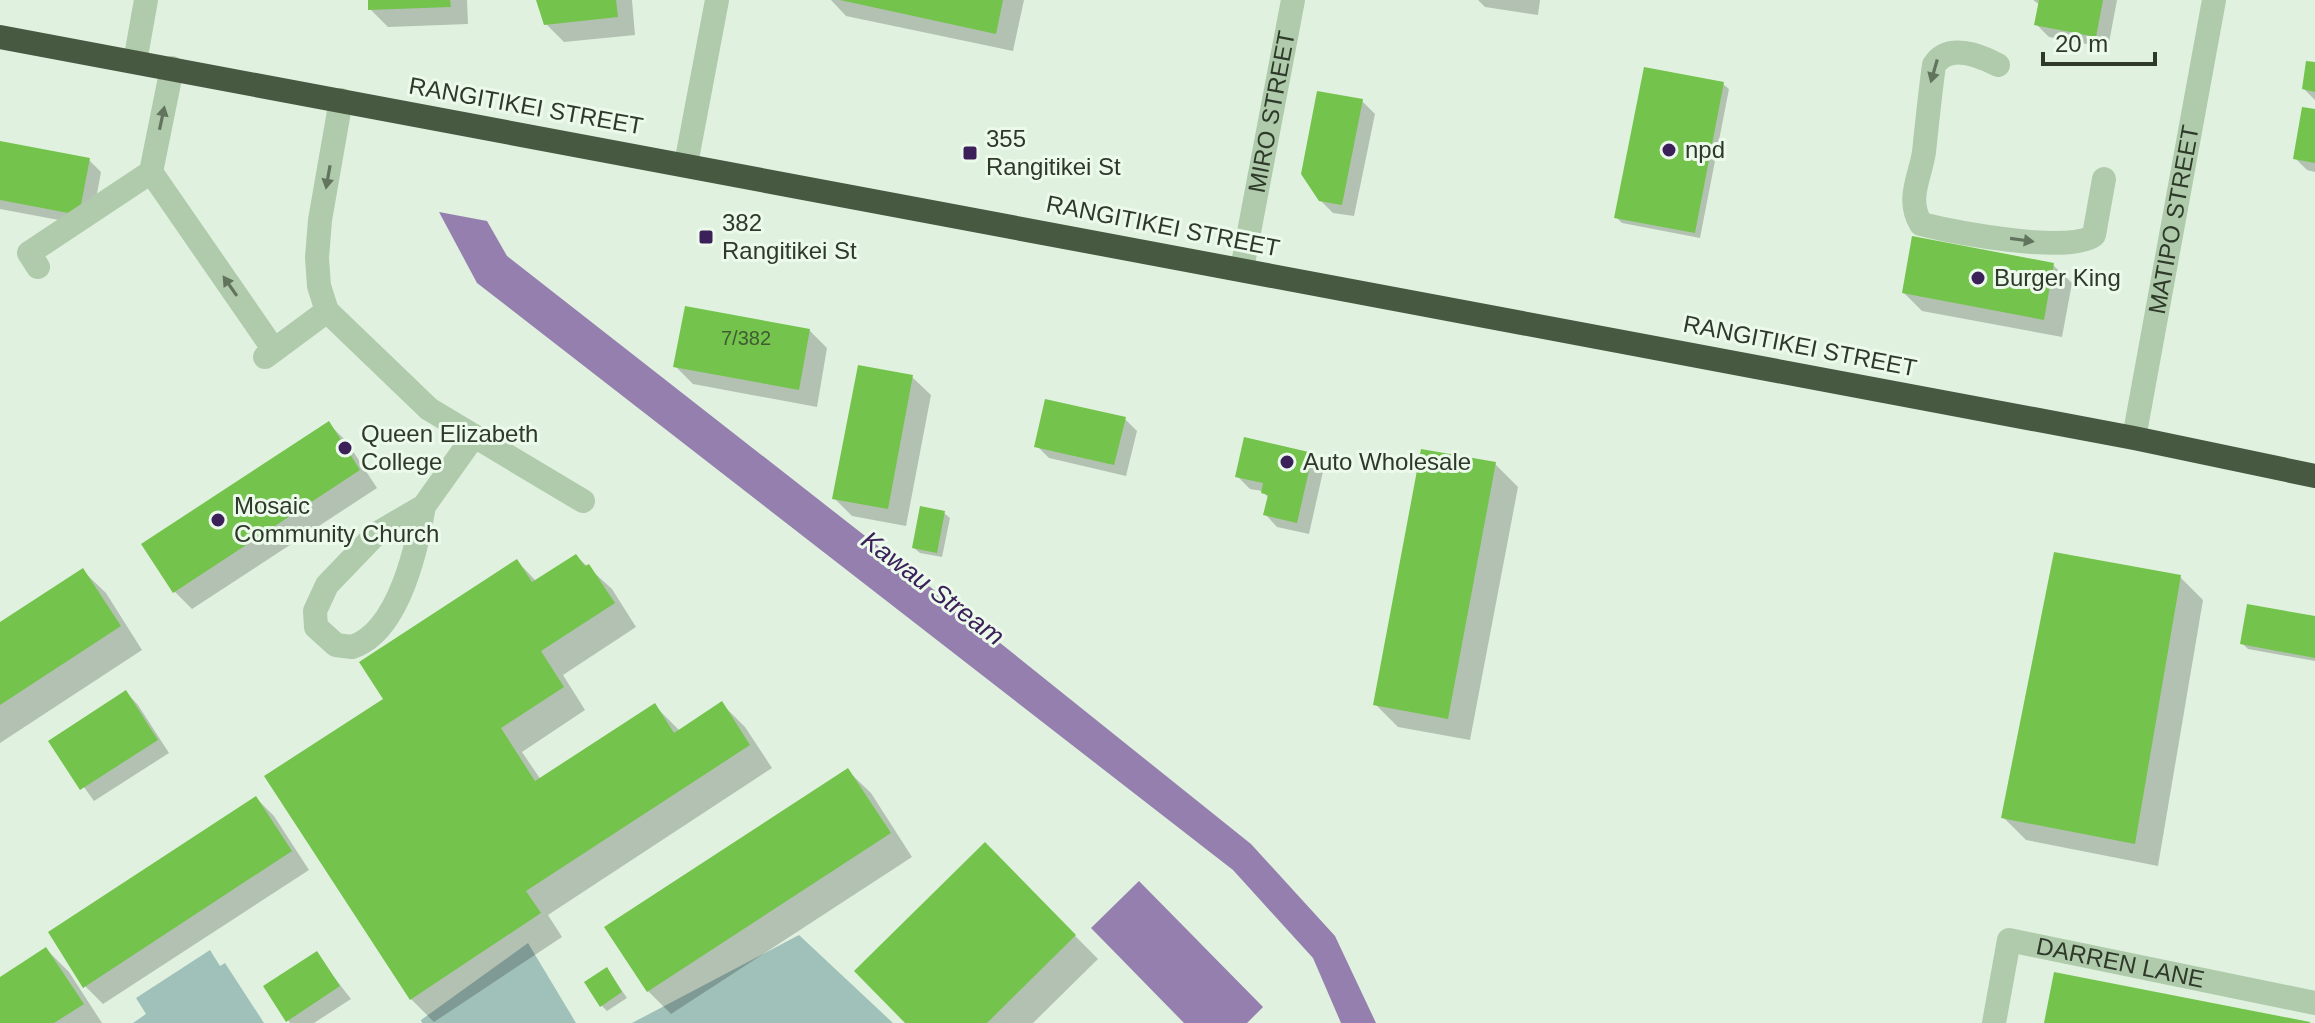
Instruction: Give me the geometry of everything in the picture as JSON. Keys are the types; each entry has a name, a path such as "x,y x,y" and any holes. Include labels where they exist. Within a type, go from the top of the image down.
{"highway":[{"name":"RANGITIKEI STREET","path":"0,37 2134,438 2315,476"}],"street":[{"path":"135,62 146,0"},
{"path":"686,164 717,0"},
{"name":"MIRO STREET","path":"1242,269 1293,0"},
{"name":"MATIPO STREET","path":"2134,438 2214,0"},
{"path":"1998,65 1979,55 1949,52 1939,56 1934,65 1924,154 1914,187 1915,214 1921,224 2028,241 2077,244 2094,235 2104,179"},
{"path":"38,267 29,253 108,209 151,172 172,68"},
{"path":"341,100 318,245 319,286 327,311 429,409 583,501"},
{"path":"151,172 270,354 327,311"},
{"path":"424,506 417,551 404,585 378,629 352,647 327,640 320,633 315,620 327,585 376,534 424,506 474,436"},
{"name":"DARREN LANE","path":"1994,1023 2009,940 2315,1003"}],"shaded area":[{"path":"439,212 487,221 507,256 924,582 1251,844 1335,936 1376,1023 1341,1023 1313,958 1233,870 477,283"},
{"path":"1139,881 1263,1007 1247,1023 1184,1023 1091,928"},
{"path":"799,935 893,1023 632,1023"},
{"path":"528,943 576,1023 422,1023 421,1020"},
{"path":"210,950 220,966 225,963 264,1023 133,1023 146,1014 136,998"}],"building":[{"path":"368,0 450,0 451,7 368,10"},
{"path":"536,0 616,0 618,17 544,25"},
{"path":"840,0 1003,0 996,34"},
{"path":"2039,0 2103,0 2096,37 2034,25"},
{"path":"2306,61 2315,62 2315,92 2302,89"},
{"name":"npd","path":"1644,67 1724,82 1695,233 1614,218"},
{"path":"1317,91 1363,99 1342,205 1319,201 1301,174"},
{"path":"2302,107 2315,109 2315,163 2293,159"},
{"path":"0,141 90,158 79,215 0,200"},
{"name":"Burger King","path":"1912,236 2054,263 2044,320 1902,293"},
{"path":"685,306 810,329 799,390 673,367"},
{"path":"858,365 913,375 888,509 832,499"},
{"path":"1045,399 1126,417 1114,465 1034,447"},
{"path":"329,421 360,470 173,593 141,544"},
{"path":"1244,437 1313,453 1297,523 1263,515 1268,495 1261,493 1263,483 1235,477"},
{"path":"1421,449 1496,462 1448,719 1373,705"},
{"path":"920,506 945,511 937,553 912,548"},
{"path":"2054,552 2181,575 2135,844 2001,818"},
{"path":"576,554 585,566 589,564 615,603 541,651 564,687 501,728 535,781 655,703 674,733 722,701 750,745 526,891 541,913 410,1000 264,776 383,699 359,662 517,559 532,582"},
{"path":"83,568 121,626 0,705 0,622"},
{"path":"2247,604 2315,616 2315,658 2240,644"},
{"path":"126,690 158,740 80,790 48,741"},
{"path":"848,768 891,833 647,992 604,927"},
{"path":"256,796 292,851 83,988 48,932"},
{"path":"985,842 1076,935 987,1023 905,1023 854,971"},
{"path":"46,947 84,1004 54,1023 0,1023 0,977"},
{"path":"317,951 340,986 286,1022 263,986"},
{"path":"607,967 622,992 600,1007 584,982"},
{"path":"2054,972 2310,1022 2310,1023 2044,1023"}],"place":[{"name":"npd","path":"1669,150"},
{"name":"355 Rangitikei St","path":"970,153"},
{"name":"382 Rangitikei St","path":"706,237"},
{"name":"Burger King","path":"1978,278"},
{"name":"Queen Elizabeth College","path":"345,448"},
{"name":"Auto Wholesale","path":"1287,462"},
{"name":"Mosaic Community Church","path":"218,520"}],"water label":[{"name":"Kawau Stream","path":"933,588"}]}
